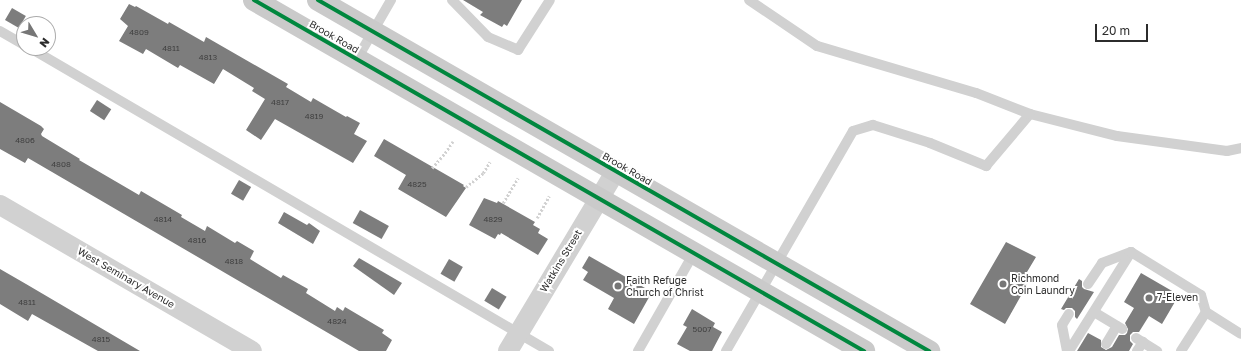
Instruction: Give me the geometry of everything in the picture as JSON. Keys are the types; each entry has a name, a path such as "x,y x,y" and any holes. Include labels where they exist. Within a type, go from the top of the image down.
{"main road":[{"name":"Brook Road","path":"254,0 864,351"},
{"name":"Brook Road","path":"318,0 929,351"}],"street":[{"name":"Watkins Street","path":"508,351 598,198 615,172"},
{"name":"West Seminary Avenue","path":"0,205 252,351"}],"lane":[{"path":"357,59 391,0"},
{"path":"452,0 488,37 518,50 550,0"},
{"path":"749,0 817,46 976,93 1030,114 1117,136 1227,151 1241,148"},
{"path":"0,31 16,40"},
{"path":"44,56 549,351"},
{"path":"726,351 853,131 873,125 930,143 986,166 1030,114"},
{"path":"1088,284 1102,262 1131,252"},
{"path":"1068,351 1131,252"},
{"path":"1131,252 1201,295 1206,312 1241,334"},
{"path":"638,351 694,253"},
{"path":"1094,312 1120,328 1106,344"},
{"path":"1181,351 1206,312"},
{"path":"1068,351 1062,325 1070,314"},
{"path":"1137,351 1140,340 1157,351"}],"path":[{"path":"432,168 446,153 454,141"},
{"path":"466,187 483,172 490,162"},
{"path":"503,202 518,178"},
{"path":"537,218 550,196"}],"building":[{"path":"463,0 522,0 507,26 504,24 502,27 480,15 483,12"},
{"path":"129,4 135,7 136,6 168,24 169,22 204,42 206,37 288,84 286,87 311,102 313,98 346,117 347,116 360,123 354,134 367,141 353,163 275,119 261,140 246,130 265,99 252,91 254,88 223,69 214,84 180,65 178,68 146,49 143,54 119,41 128,26 120,19"},
{"path":"12,8 26,16 16,16 16,26 5,20"},
{"path":"97,100 111,109 104,120 90,111"},
{"path":"0,102 41,126 44,129 41,134 42,136 80,159 79,160 139,195 141,191 182,215 181,217 205,231 207,226 235,243 237,241 254,251 250,259 281,278 283,275 308,289 306,293 335,311 337,307 343,311 345,307 384,330 382,333 392,340 386,351 359,351 28,158 25,163 0,149"},
{"path":"384,139 464,185 463,186 466,188 446,217 398,189 406,175 374,156"},
{"path":"239,180 251,187 243,201 231,194"},
{"path":"484,198 497,203 498,201 535,222 533,225 540,229 538,233 548,239 538,255 501,233 500,235 498,234 495,239 469,225"},
{"path":"360,210 389,226 382,239 353,223"},
{"path":"284,212 307,225 309,223 320,231 313,244 278,223"},
{"name":"Richmond Coin Laundry","path":"1006,242 1036,257 1021,282 1027,285 1005,324 970,304"},
{"name":"Faith Refuge Church of Christ","path":"589,256 652,292 634,324 608,309 614,298 583,280 588,272 582,268"},
{"path":"359,258 402,283 394,295 353,266"},
{"path":"449,259 463,267 454,282 440,274"},
{"path":"0,269 140,351 98,351 32,314 28,321 0,304"},
{"path":"1141,273 1179,295 1162,324 1149,316 1139,332 1133,332 1130,335 1130,341 1133,344 1129,351 1077,351 1088,333 1101,340 1101,347 1106,350 1112,347 1119,335 1125,335 1127,333 1128,329 1125,323 1134,308 1124,302"},
{"path":"1079,279 1082,281 1082,287 1084,289 1094,292 1077,319 1075,317 1075,311 1072,308 1066,308 1064,310 1061,309"},
{"path":"492,288 507,297 499,310 484,301"},
{"path":"692,309 715,323 713,327 722,332 712,351 690,351 677,344 687,327 683,325"}],"cycle path":[{"path":"254,0 864,351"},
{"path":"318,0 929,351"}],"place":[{"name":"Richmond Coin Laundry","path":"1003,284"},
{"name":"Faith Refuge Church of Christ","path":"618,286"},
{"name":"7-Eleven","path":"1149,298"}]}
